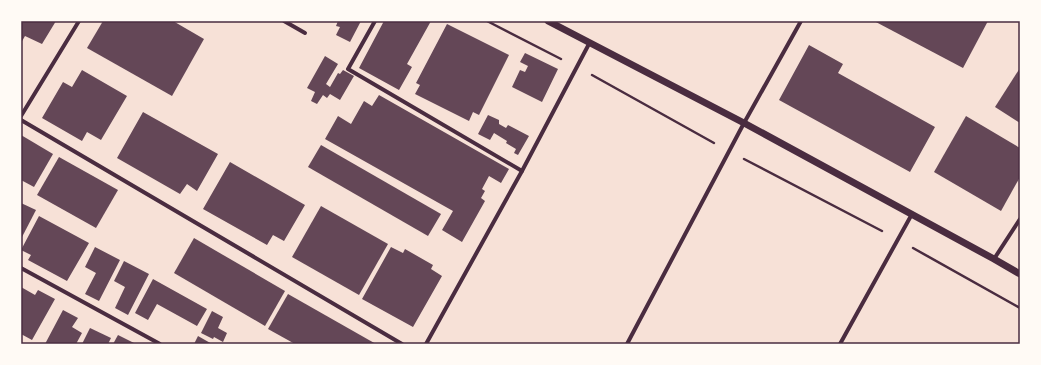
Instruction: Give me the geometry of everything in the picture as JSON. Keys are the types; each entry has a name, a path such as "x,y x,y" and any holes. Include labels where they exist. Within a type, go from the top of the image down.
{"street":[{"path":"21,116 79,21"},
{"path":"284,21 305,33"},
{"path":"375,21 348,69 522,171"},
{"path":"548,21 744,123 994,258 1020,274"},
{"path":"627,344 744,123 801,21"},
{"path":"426,344 522,171 590,42"},
{"path":"21,120 402,344"},
{"path":"840,344 912,214"},
{"path":"994,258 1020,219"},
{"path":"21,268 160,344"}],"path":[{"path":"487,21 577,67 729,151 898,240 1020,308"}],"building":[{"path":"21,21 56,21 42,44 25,36 21,43"},
{"path":"103,21 173,21 204,39 172,96 87,48"},
{"path":"338,21 361,21 350,42 336,35 340,27 336,26"},
{"path":"384,21 431,21 407,64 412,67 399,90 359,68"},
{"path":"874,21 988,21 963,68"},
{"path":"447,24 509,55 479,115 473,112 469,121 415,94 420,85 416,83"},
{"path":"809,45 843,64 838,73 935,127 910,172 779,100"},
{"path":"525,53 558,69 542,102 512,87 520,70 525,72 528,66 520,62"},
{"path":"325,56 338,64 326,84 330,87 338,73 340,74 343,70 354,76 340,100 330,94 327,98 323,95 317,104 311,101 315,92 307,88"},
{"path":"1020,68 1020,123 995,107"},
{"path":"82,70 127,96 101,140 87,132 82,141 42,118 63,82 72,87"},
{"path":"379,95 509,169 501,183 489,176 482,189 485,191 481,198 485,201 462,242 442,230 453,211 325,139 338,116 351,124 364,101 372,106"},
{"path":"143,112 218,154 197,191 187,184 180,194 117,158"},
{"path":"488,115 499,120 499,124 506,128 508,125 529,136 518,155 514,153 516,149 494,133 490,140 478,134"},
{"path":"966,116 1020,148 1020,177 1001,211 934,172"},
{"path":"21,135 53,154 34,187 21,180"},
{"path":"321,145 441,214 428,236 308,167"},
{"path":"59,157 118,190 96,228 37,195"},
{"path":"230,162 305,205 284,241 273,235 267,245 203,209"},
{"path":"21,203 36,210 21,239"},
{"path":"321,206 388,244 359,295 292,257"},
{"path":"39,216 89,243 67,281 28,260 31,255 21,250"},
{"path":"194,238 285,291 265,326 174,273"},
{"path":"95,247 120,260 99,301 85,294 96,273 85,267"},
{"path":"391,247 403,253 405,249 433,265 431,269 442,276 413,327 362,299"},
{"path":"124,261 149,274 128,315 115,308 125,287 114,281"},
{"path":"153,279 207,309 197,326 157,304 148,320 135,313"},
{"path":"21,287 35,295 38,290 55,299 32,340 21,334"},
{"path":"288,294 376,344 295,344 268,329"},
{"path":"63,310 78,318 72,327 82,333 76,344 45,344"},
{"path":"212,311 223,317 218,328 227,333 223,342 214,337 213,339 201,333"},
{"path":"90,328 111,338 108,344 82,344"},
{"path":"118,335 136,344 113,344"},
{"path":"198,336 212,344 194,344"}]}
